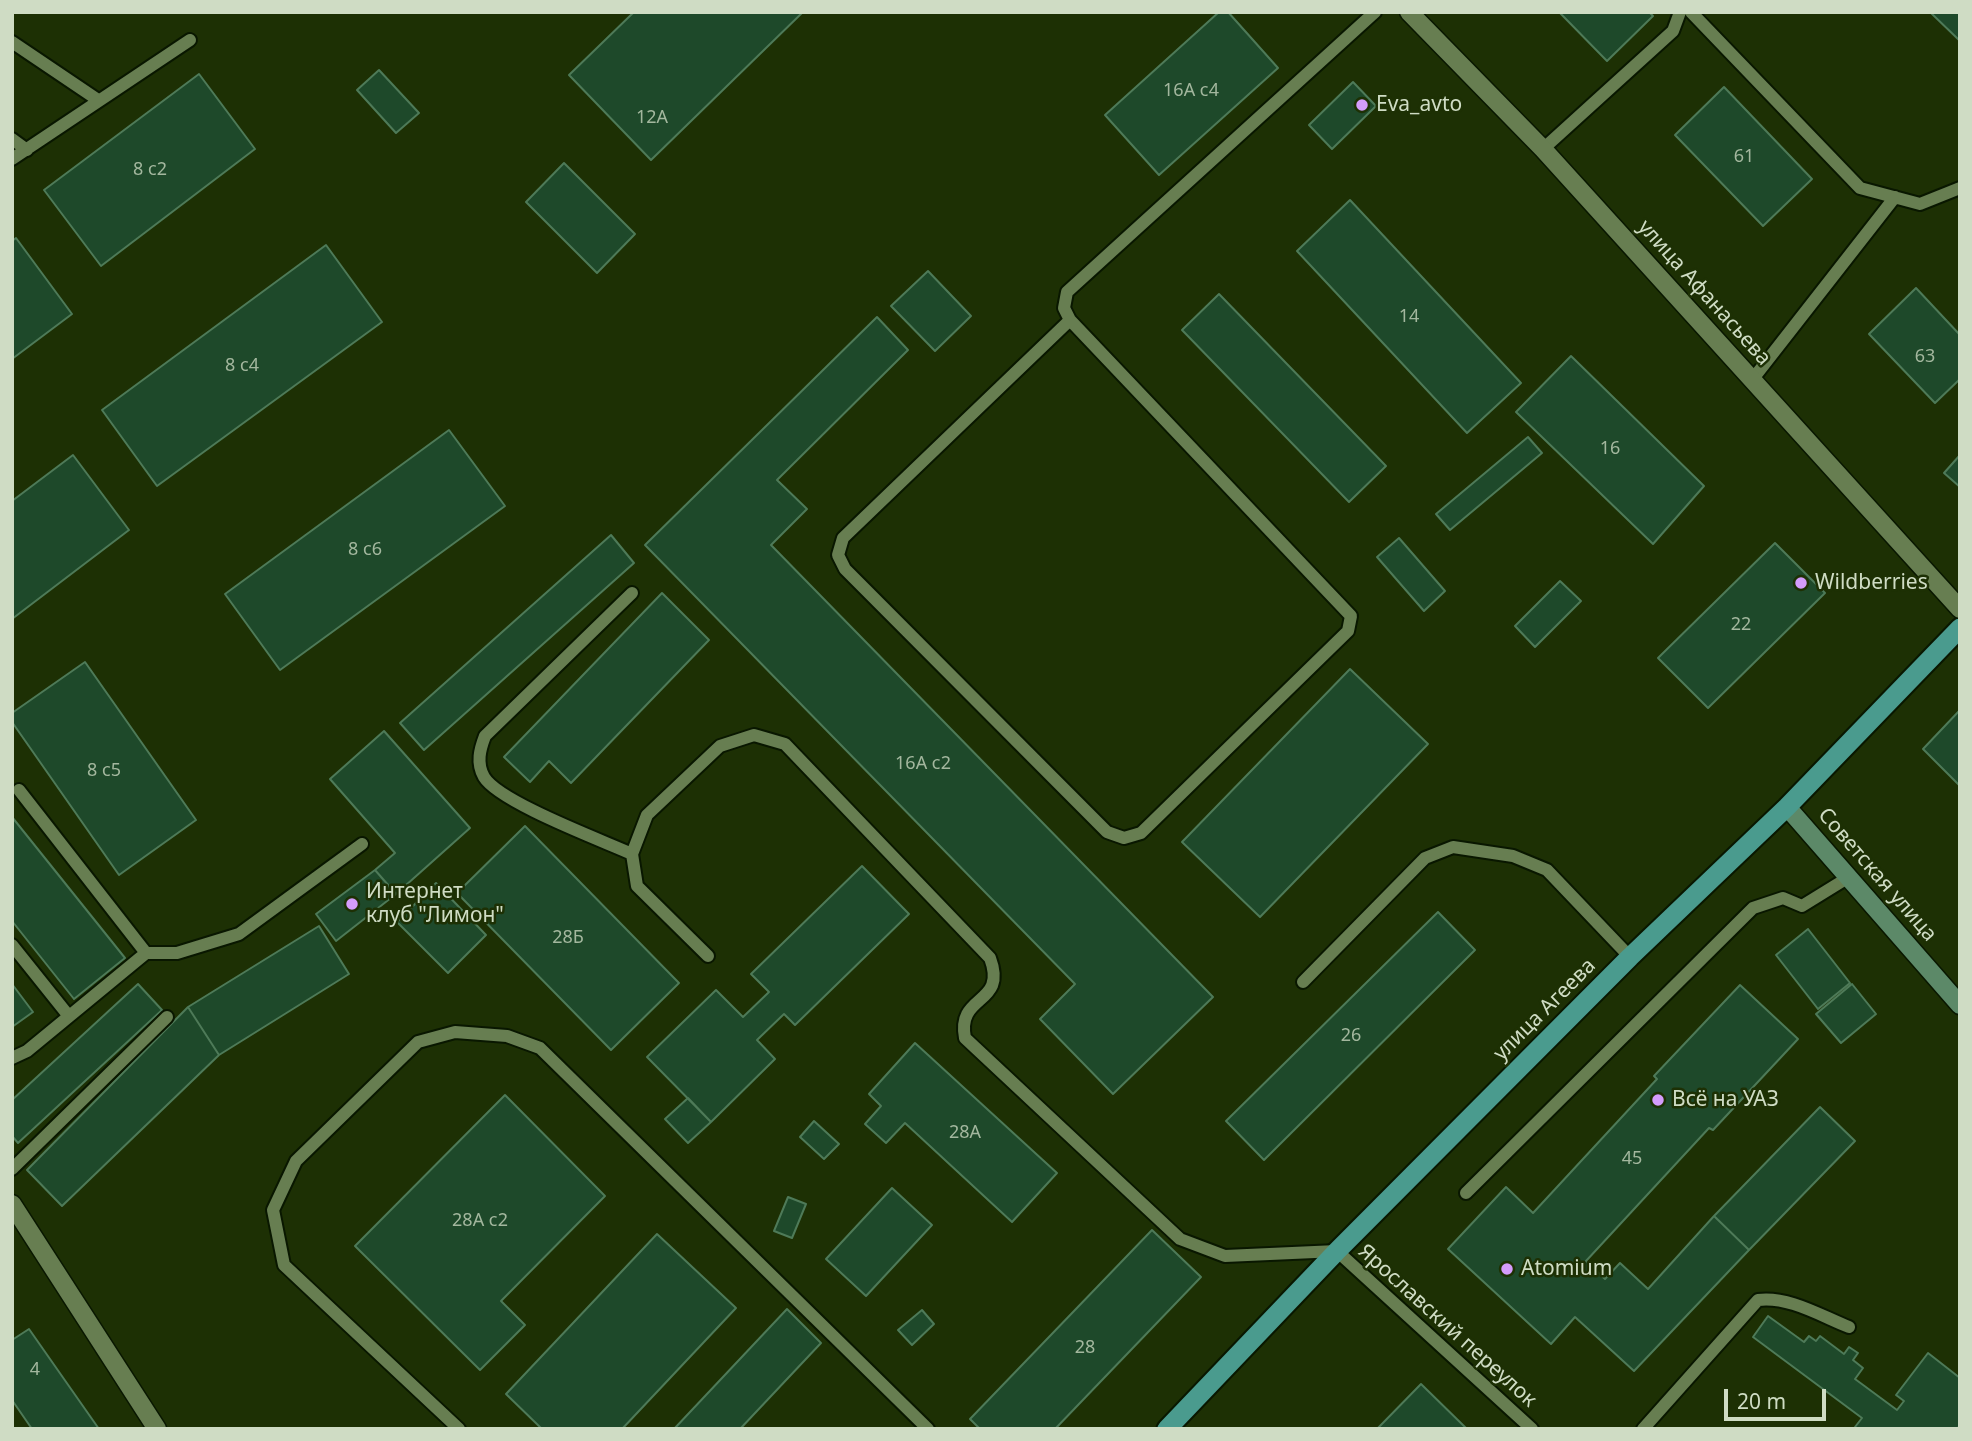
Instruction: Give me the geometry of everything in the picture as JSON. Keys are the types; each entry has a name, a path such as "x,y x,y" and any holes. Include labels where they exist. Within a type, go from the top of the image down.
{"highway":[{"name":"улица Агеева","path":"1167,1429 1337,1251 1630,957 1787,807 1960,628"}],"main road":[{"name":"Советская улица","path":"1787,807 1960,1005"}],"street":[{"name":"улица Афанасьева","path":"1409,12 1543,149 1960,608"},
{"path":"12,1204 157,1429"}],"lane":[{"path":"1070,320 843,538 838,555 845,569 1107,832 1124,838 1141,833 1348,631 1351,616 1070,320 1064,308 1067,292 1375,12"},
{"path":"1543,149 1673,31 1680,12"},
{"path":"1692,12 1860,188 1920,204 1960,188"},
{"path":"12,159 190,40"},
{"path":"12,42 98,100"},
{"path":"12,139 27,150"},
{"path":"1752,380 1895,197"},
{"path":"632,593 485,736 478,755 484,777 507,797 632,854"},
{"path":"708,956 637,886 632,854 647,815 720,746 754,735 785,744 990,958 997,975 993,987 964,1015 965,1038 1180,1240 1225,1256 1337,1251"},
{"path":"19,790 146,953"},
{"path":"12,1058 27,1051 68,1014 146,953 177,953 239,934 362,844"},
{"path":"1303,982 1425,858 1453,847 1513,856 1547,870 1630,957"},
{"path":"1466,1193 1753,908 1783,898 1802,906 1849,877"},
{"path":"12,944 68,1014"},
{"path":"12,1169 167,1017"},
{"path":"459,1429 284,1265 273,1209 296,1161 418,1042 455,1032 507,1036 540,1048 928,1429"},
{"name":"Ярославский переулок","path":"1337,1251 1532,1429"},
{"path":"1643,1429 1758,1300 1772,1298 1788,1302 1849,1327"}],"building":[{"path":"634,12 803,12 651,160 569,75"},
{"path":"1219,12 1228,12 1278,68 1159,175 1105,115"},
{"path":"1559,12 1649,12 1653,16 1607,61"},
{"path":"1960,12 1960,41 1931,13"},
{"path":"379,70 419,113 396,133 357,90"},
{"path":"199,74 255,149 101,266 44,190"},
{"path":"1353,82 1376,106 1332,149 1309,125"},
{"path":"1724,87 1812,179 1763,226 1675,135"},
{"path":"564,163 635,234 597,273 526,202"},
{"path":"1350,200 1521,383 1467,433 1297,251"},
{"path":"16,238 72,314 12,359 12,241"},
{"path":"326,245 382,322 157,486 102,410"},
{"path":"928,271 971,316 935,351 891,306"},
{"path":"1916,288 1960,335 1960,379 1935,403 1869,334"},
{"path":"1219,294 1386,466 1349,502 1182,330"},
{"path":"877,317 908,350 777,480 807,509 771,545 1213,997 1113,1094 1040,1019 1075,984 645,545"},
{"path":"1571,356 1704,486 1653,544 1516,412"},
{"path":"449,430 505,506 280,670 225,594"},
{"path":"1528,437 1542,453 1450,530 1436,514"},
{"path":"73,455 129,530 12,619 12,501"},
{"path":"1960,455 1960,487 1944,473"},
{"path":"611,535 634,563 424,750 400,723"},
{"path":"1399,538 1445,591 1424,611 1377,557"},
{"path":"1775,543 1825,593 1708,708 1658,658"},
{"path":"1560,581 1581,601 1535,647 1515,626"},
{"path":"662,593 709,640 571,783 549,761 530,782 504,757"},
{"path":"85,662 196,820 119,875 12,722 12,713"},
{"path":"1350,669 1428,744 1260,917 1182,842"},
{"path":"1960,710 1960,785 1959,785 1923,749"},
{"path":"384,731 470,828 396,894 375,870 395,853 330,779"},
{"path":"12,817 125,958 74,999 12,921"},
{"path":"525,826 679,983 611,1050 457,893"},
{"path":"862,866 909,914 795,1025 784,1014 757,1040 775,1059 711,1122 647,1057 716,990 743,1017 769,992 751,974"},
{"path":"375,870 396,894 336,941 316,914"},
{"path":"436,883 486,935 448,973 397,922"},
{"path":"1438,912 1475,950 1264,1160 1226,1121"},
{"path":"319,926 349,974 219,1055 188,1007"},
{"path":"1808,929 1850,983 1818,1009 1776,955"},
{"path":"12,984 33,1012 12,1027"},
{"path":"138,984 162,1010 18,1143 12,1136 12,1100"},
{"path":"1852,984 1876,1014 1841,1043 1816,1014"},
{"path":"1740,985 1798,1039 1713,1130 1709,1128 1586,1261 1605,1279 1620,1263 1648,1289 1714,1216 1749,1250 1634,1371 1575,1317 1551,1344 1448,1249 1506,1187 1533,1213 1657,1079 1654,1076"},
{"path":"188,1007 219,1055 62,1206 27,1170"},
{"path":"915,1043 1057,1173 1012,1222 905,1123 886,1143 865,1124 881,1106 869,1094"},
{"path":"505,1095 605,1196 501,1301 525,1325 480,1370 355,1246"},
{"path":"688,1098 711,1122 688,1143 665,1119"},
{"path":"1820,1107 1855,1141 1749,1250 1714,1216"},
{"path":"814,1121 839,1144 824,1159 800,1137"},
{"path":"892,1188 932,1225 866,1296 826,1259"},
{"path":"788,1197 806,1204 792,1238 774,1231"},
{"path":"1152,1230 1201,1277 1055,1429 980,1429 970,1419"},
{"path":"657,1234 736,1308 622,1429 542,1429 506,1394"},
{"path":"787,1309 821,1343 740,1429 674,1429"},
{"path":"922,1310 934,1324 912,1345 898,1330"},
{"path":"1768,1316 1804,1342 1809,1336 1816,1341 1820,1336 1844,1354 1849,1347 1858,1353 1853,1360 1863,1368 1855,1379 1897,1410 1904,1401 1896,1395 1928,1353 1960,1378 1960,1425 1957,1429 1857,1429 1855,1427 1862,1418 1753,1337"},
{"path":"29,1329 99,1429 32,1429 12,1400 12,1340"},
{"path":"1421,1384 1467,1429 1377,1429"}],"place":[{"name":"Eva_avto","path":"1362,105"},
{"name":"Wildberries","path":"1801,583"},
{"name":"Интернет клуб \"Лимон\"","path":"352,904"},
{"name":"Всё на УАЗ","path":"1658,1100"},
{"name":"Atomium","path":"1507,1269"}]}
